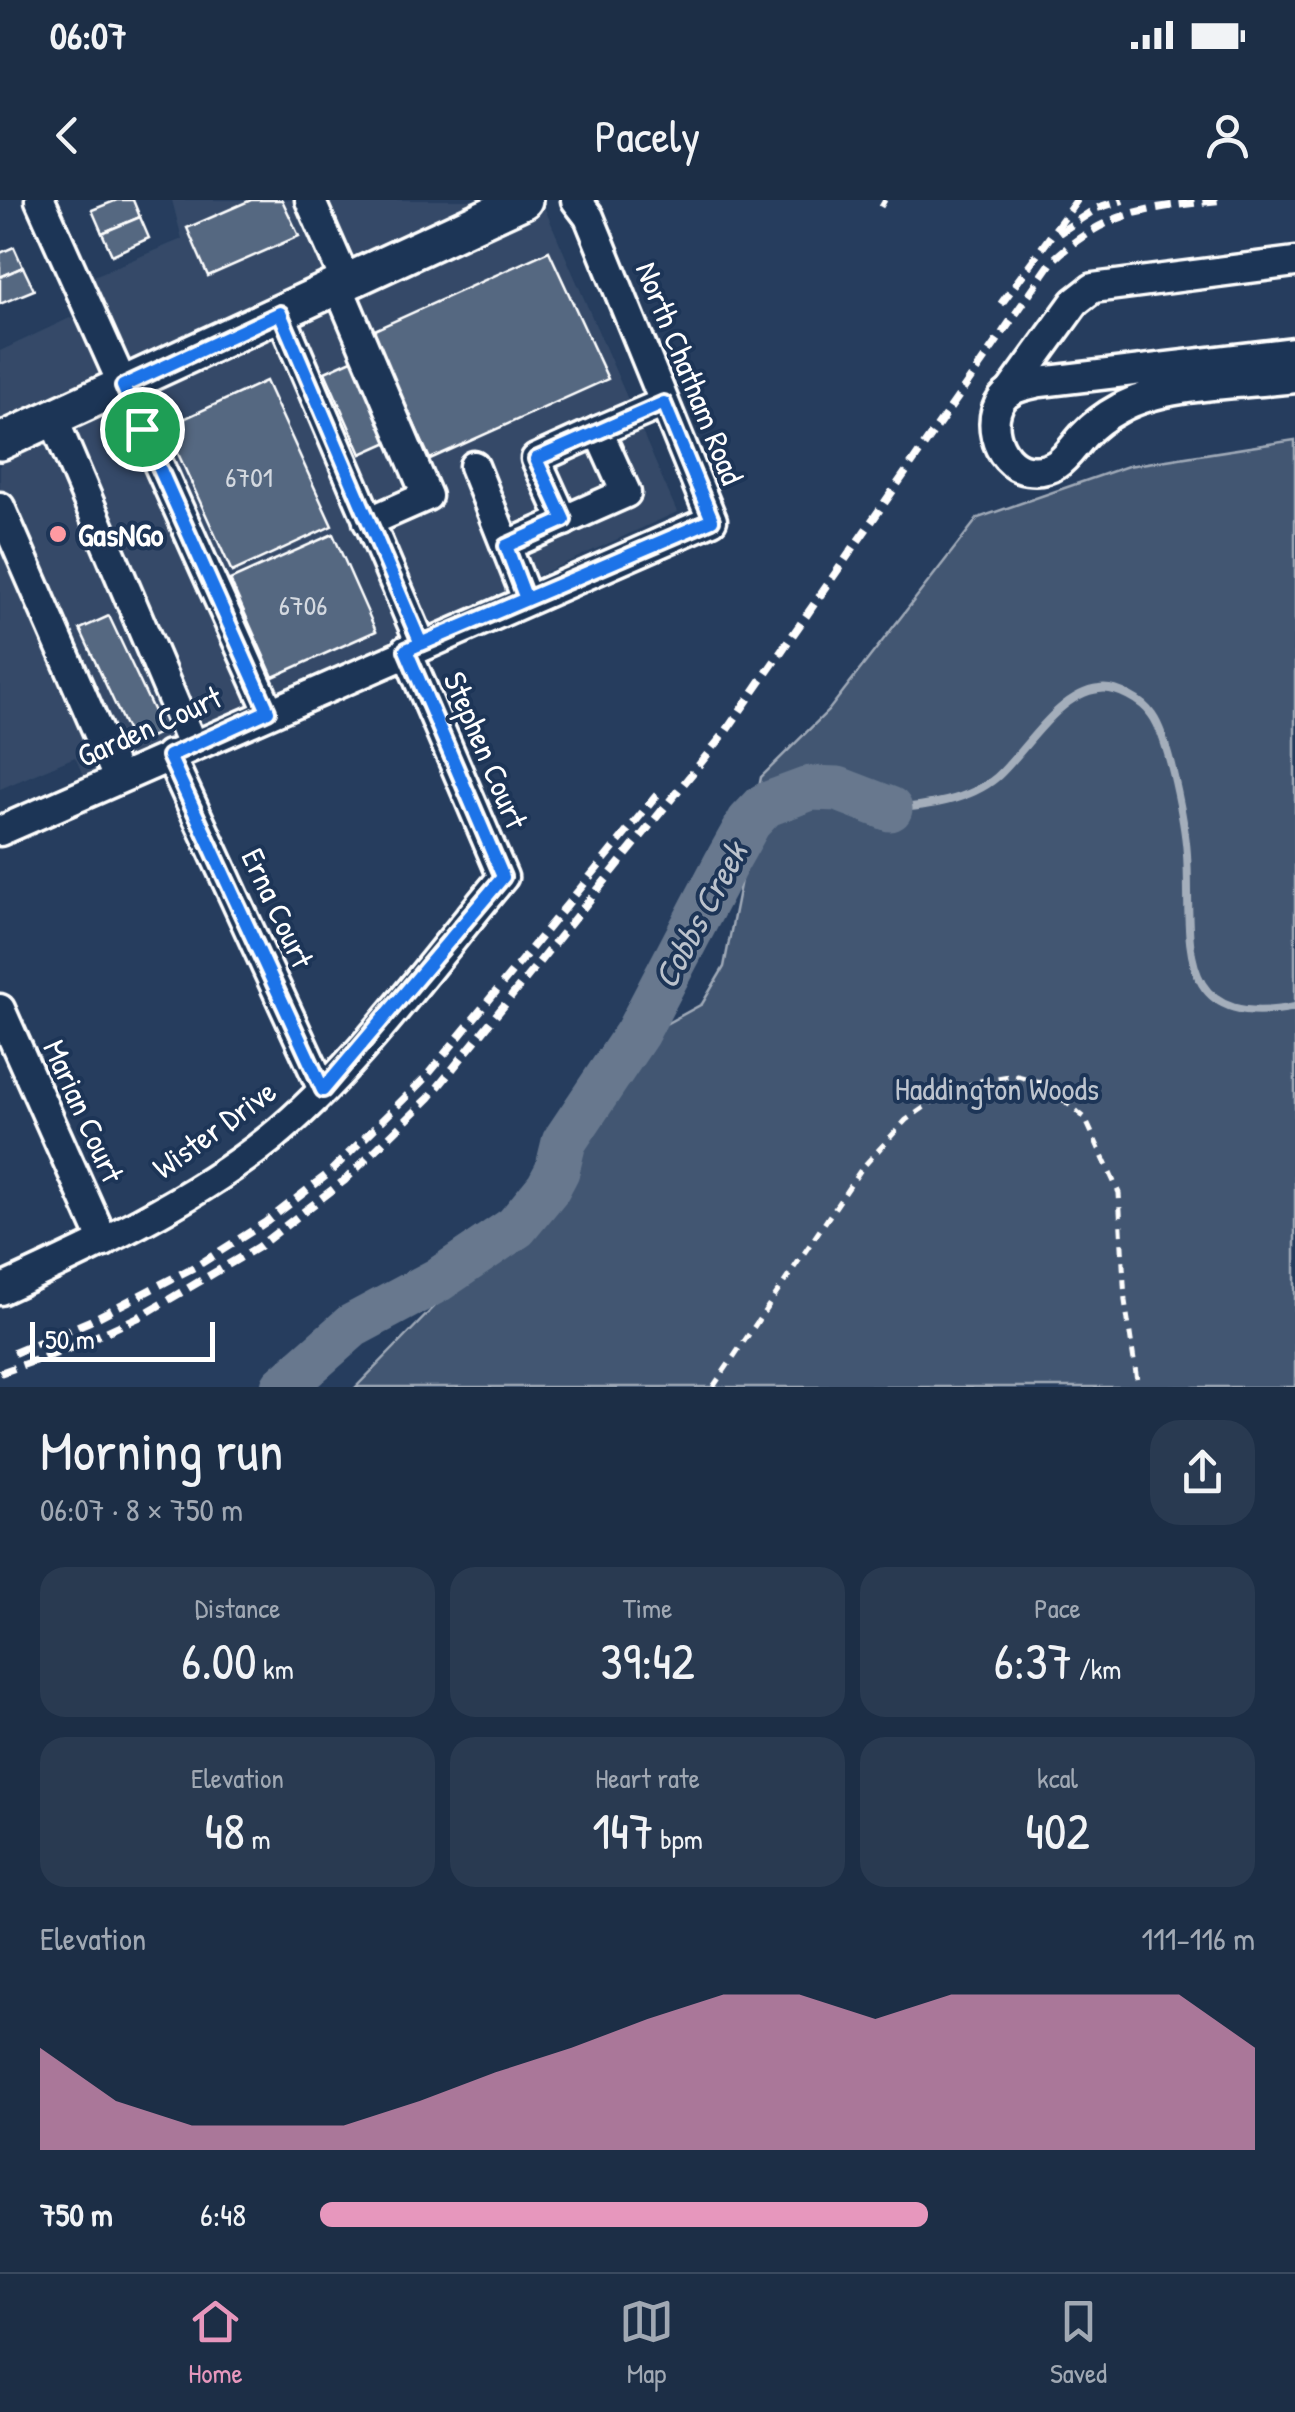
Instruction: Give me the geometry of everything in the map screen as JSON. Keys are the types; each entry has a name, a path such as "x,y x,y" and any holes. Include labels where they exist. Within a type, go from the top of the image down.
{"main road":[{"path":"0,442 524,200"}],"street":[{"path":"40,200 268,711"},
{"path":"310,200 428,496 368,522"},
{"name":"North Chatham Road","path":"576,200 589,218 712,520"},
{"path":"1295,262 1092,288 1075,302 1010,392 998,411 995,425 1002,454 1019,467 1043,470 1066,460 1096,424 1126,404 1172,392 1295,378"},
{"name":"Stephen Court","path":"280,313 368,522 503,877"},
{"path":"1010,392 1059,378 1295,352"},
{"path":"564,520 536,459 664,403"},
{"name":"Erna Court","path":"53,418 181,750 323,1090"},
{"path":"506,546 626,493 598,431"},
{"path":"474,466 526,599"},
{"path":"0,507 118,778"},
{"name":"Garden Court","path":"0,831 413,647 712,520"},
{"name":"Wister Drive","path":"0,1290 104,1242 214,1180 272,1137 323,1090 503,877"},
{"name":"Marian Court","path":"0,1009 104,1242"}],"path":[{"path":"881,207 885,200"},
{"path":"712,1387 862,1168 906,1120 941,1096 980,1080 1014,1075 1043,1083 1084,1118 1119,1193 1125,1301 1138,1387"}],"shaded area":[{"path":"172,200 541,200 677,512 86,782 75,757 0,789 0,351 74,316 63,289 182,239"}],"green space":[{"name":"Haddington Woods","path":"1295,440 1295,1387 356,1387 443,1298 591,1118 653,1031 702,1004 724,967 761,777 828,711 978,518 1128,466"}],"building":[{"path":"117,200 133,200 140,217 102,233 92,210"},
{"path":"251,200 282,200 299,236 208,276 187,228"},
{"path":"140,217 149,238 112,255 102,233"},
{"path":"14,247 23,267 0,277 0,253"},
{"path":"549,251 608,379 430,459 372,331"},
{"path":"23,267 34,290 0,304 0,277"},
{"path":"354,359 390,441 361,454 325,372"},
{"path":"266,381 332,526 232,572 166,427"},
{"path":"333,534 376,631 273,677 230,580"},
{"path":"109,616 163,731 134,745 80,629"}],"waterway":[{"name":"Cobbs Creek","path":"890,809 946,801 986,785 1056,712 1084,693 1106,689 1128,696 1148,710 1158,726 1175,782 1186,840 1190,945 1196,971 1207,991 1226,1005 1255,1011 1295,1007"},
{"name":"Cobbs Creek","path":"283,1387 352,1326 438,1280 516,1227 548,1188 564,1142 637,1033 749,822 765,805 811,788 838,789 890,809"}],"railway":[{"path":"1001,304 1077,200"},
{"path":"1059,233 1097,208 1123,200"},
{"path":"0,1373 68,1349 141,1316 258,1247 345,1180 429,1098 724,734 1053,260 1092,231 1130,214 1219,200"},
{"path":"14,1353 90,1321 200,1264 266,1222 328,1174 425,1078 657,795"}],"place":[{"name":"GasNGo","path":"58,534"}],"route":[{"path":"142,429 123,386 280,313 368,522 421,644 712,520 664,403 536,459 564,520 506,546 526,599 406,650 503,877 323,1090 169,756 268,711 142,429"}]}
